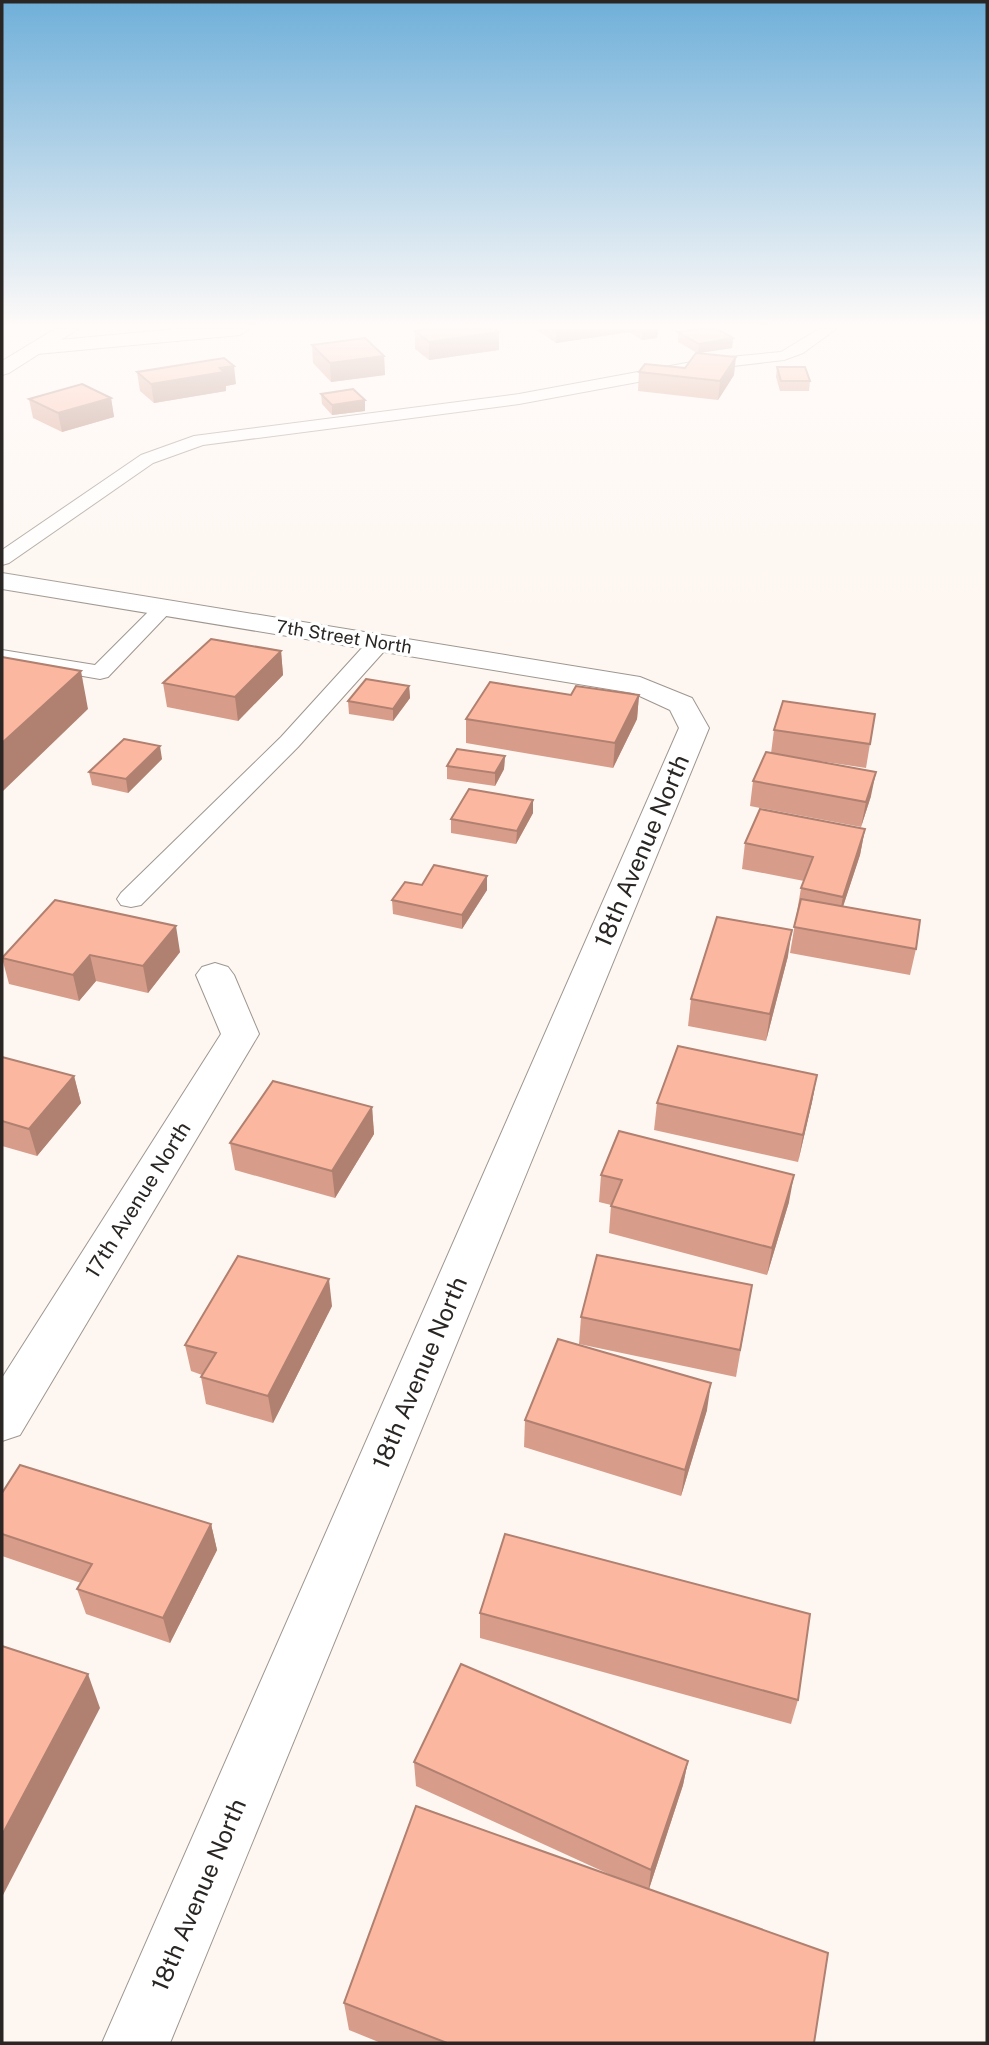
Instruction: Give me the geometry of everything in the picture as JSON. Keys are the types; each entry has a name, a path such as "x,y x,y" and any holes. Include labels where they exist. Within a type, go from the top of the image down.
{"street":[{"name":"7th Street North","path":"2,581 640,686 682,704"},
{"name":"18th Avenue North","path":"136,2043 694,728 682,704"},
{"name":"17th Avenue North","path":"2,1420 240,1034 215,975"}],"lane":[{"path":"2,559 147,460 200,440 321,424"},
{"path":"2,656 100,672 163,607"},
{"path":"131,899 334,697 379,643"}],"building":[{"path":"211,639 281,651 235,697 163,683"},
{"path":"2,657 81,671 2,743"},
{"path":"366,679 409,686 393,709 348,701"},
{"path":"490,682 571,695 576,686 639,695 615,743 466,719"},
{"path":"783,701 875,714 870,744 774,730"},
{"path":"124,739 160,746 126,779 89,772"},
{"path":"457,749 505,756 495,773 447,766"},
{"path":"766,752 876,772 866,802 753,781"},
{"path":"469,789 533,800 517,831 451,819"},
{"path":"760,809 865,829 843,897 801,888 813,857 745,843"},
{"path":"434,865 487,876 462,915 392,900 405,882 422,885"},
{"path":"801,899 920,920 916,949 794,927"},
{"path":"55,900 176,926 143,966 90,955 73,975 2,958"},
{"path":"717,917 792,930 770,1014 691,999"},
{"path":"678,1046 817,1075 803,1135 657,1103"},
{"path":"2,1057 74,1076 29,1129 2,1121"},
{"path":"273,1081 372,1107 332,1171 230,1143"},
{"path":"619,1131 794,1175 772,1248 611,1206 622,1180 601,1175"},
{"path":"597,1255 752,1285 740,1350 581,1317"},
{"path":"238,1256 329,1279 268,1396 201,1377 216,1353 185,1345"},
{"path":"558,1339 711,1383 685,1470 525,1420"},
{"path":"20,1465 211,1524 163,1618 77,1589 92,1564 2,1534 2,1493"},
{"path":"505,1534 810,1614 798,1700 480,1613"},
{"path":"2,1646 88,1674 2,1835"},
{"path":"461,1664 688,1761 651,1870 414,1762"},
{"path":"416,1806 828,1953 814,2043 447,2043 344,2003"}]}
